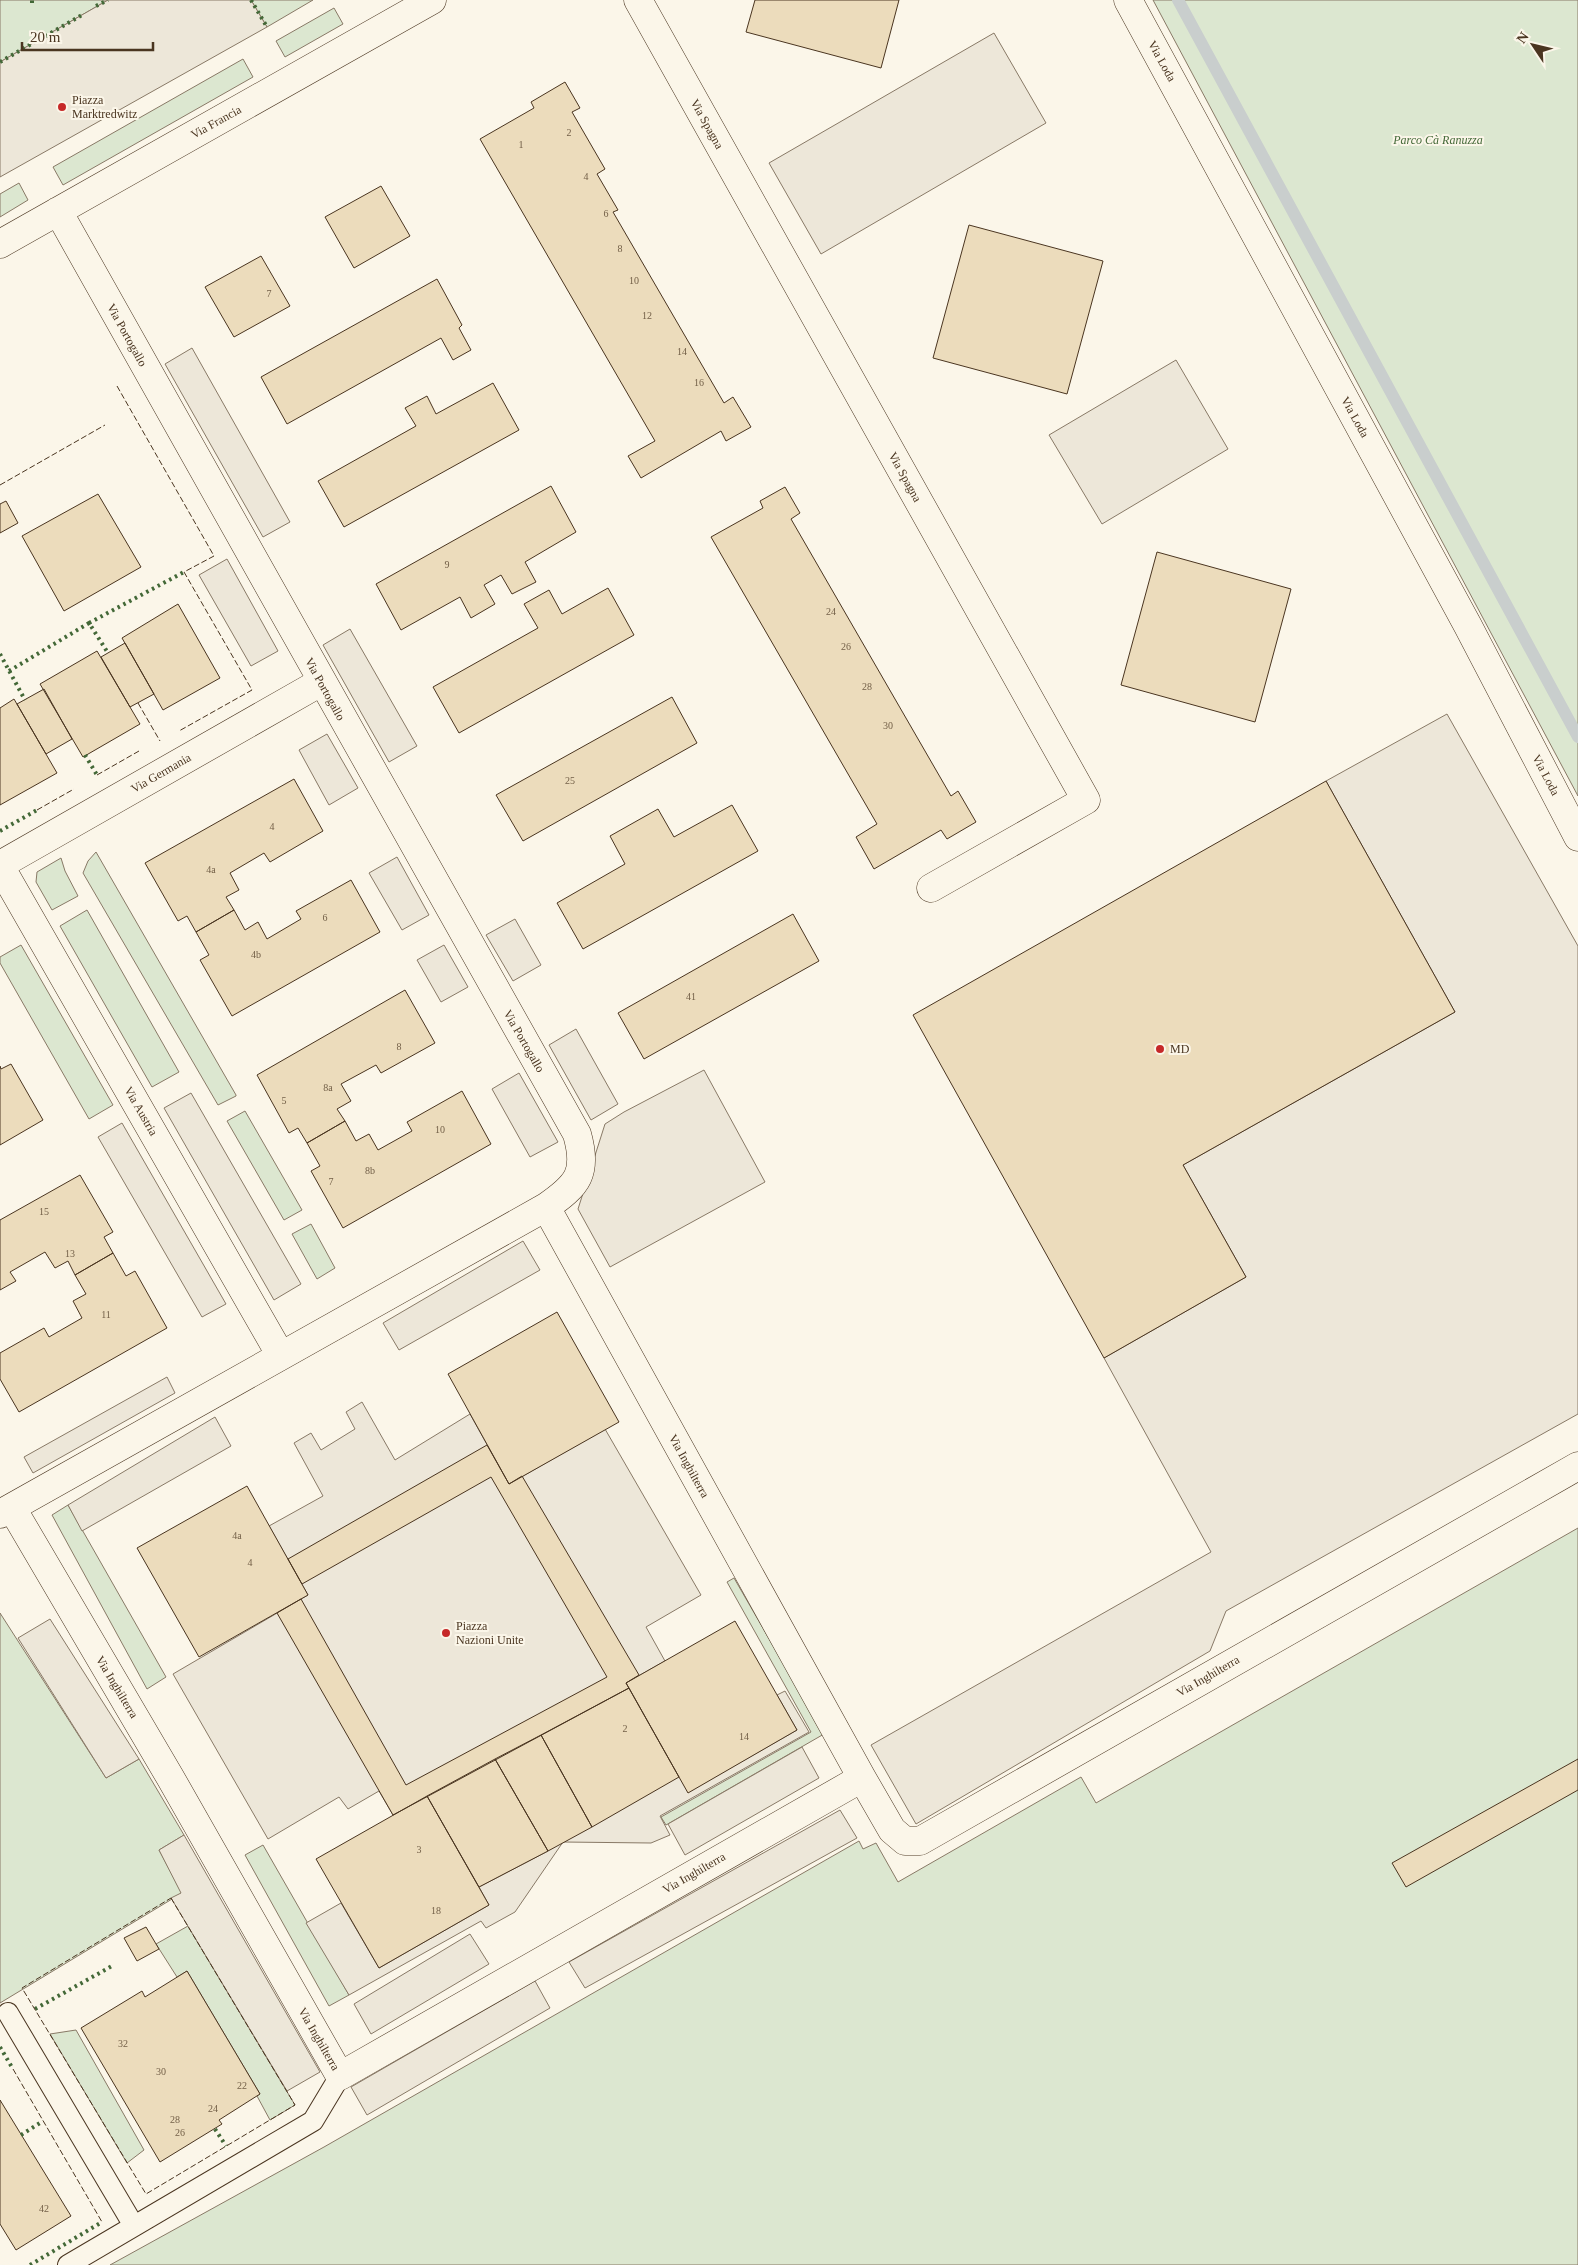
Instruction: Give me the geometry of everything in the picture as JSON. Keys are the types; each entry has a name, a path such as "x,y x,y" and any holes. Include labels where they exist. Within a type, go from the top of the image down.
{"street":[{"name":"Via Francia","path":"0,244 432,0"},
{"name":"Via Spagna","path":"638,0 1086,800 932,888"},
{"name":"Via Loda","path":"1128,0 1464,617 1578,837"},
{"name":"Via Portogallo","path":"58,211 321,682 577,1134 582,1151 582,1168"},
{"name":"Via Germania","path":"0,865 321,682"},
{"name":"Via Austria","path":"0,865 282,1356"},
{"name":"Via Inghilterra","path":"582,1168 571,1186 546,1206 6,1511 170,1777 340,2076 862,1778"},
{"name":"Via Inghilterra","path":"546,1206 862,1778 892,1830 904,1841 920,1841 1578,1466"}],"lane":[{"path":"8,2013 134,2226"},
{"path":"68,2265 314,2121 340,2076"}],"green space":[{"path":"0,0 108,0 0,62"},
{"path":"251,0 313,0 267,27"},
{"name":"Parco Cà Ranuzza","path":"1153,0 1578,0 1578,796"},
{"path":"334,8 343,24 285,57 276,41"},
{"path":"243,59 253,77 63,185 53,167"},
{"path":"19,183 28,200 0,217 0,194"},
{"path":"96,852 236,1096 218,1105 83,873 88,861"},
{"path":"61,858 65,871 78,896 52,910 36,882 37,872"},
{"path":"87,910 179,1072 152,1087 60,926"},
{"path":"21,945 113,1105 89,1119 0,963 0,957"},
{"path":"245,1111 302,1210 284,1220 227,1121"},
{"path":"311,1224 335,1268 317,1279 292,1234"},
{"path":"68,1505 166,1677 147,1689 52,1515"},
{"path":"1578,1528 1578,2265 110,2265 324,2147 859,1841 863,1849 876,1843 898,1882 1081,1777 1096,1803"},
{"path":"734,1578 824,1734 666,1825 661,1817 811,1732 727,1582"},
{"path":"0,1613 106,1778 139,1759 184,1835 159,1850 182,1893 0,2003"},
{"path":"263,1845 349,1995 329,2006 245,1855"},
{"path":"188,1926 295,2105 270,2120 257,2096 260,2094 187,1971 177,1977 156,1944"},
{"path":"76,2030 144,2150 127,2163 50,2034"}],"shaded area":[{"name":"Piazza Marktredwitz","path":"108,0 251,0 267,27 0,177 0,62"},
{"path":"994,33 1046,123 821,254 769,163"},
{"path":"192,348 290,522 263,537 165,364"},
{"path":"1176,360 1228,449 1102,524 1049,435"},
{"path":"227,559 278,651 251,666 199,575"},
{"path":"350,629 417,746 389,762 323,645"},
{"path":"1447,714 1578,946 1578,1414 1226,1611 1210,1651 916,1824 871,1745 1211,1552 1104,1358 1246,1277 1183,1165 1455,1012 1326,781"},
{"path":"327,734 358,788 329,805 299,750"},
{"path":"397,857 429,915 402,930 369,873"},
{"path":"515,919 541,965 513,981 486,935"},
{"path":"444,945 468,987 441,1002 417,960"},
{"path":"576,1029 618,1104 591,1120 549,1045"},
{"path":"704,1070 765,1182 610,1267 578,1209 605,1124"},
{"path":"519,1073 558,1142 530,1157 492,1089"},
{"path":"191,1093 301,1284 274,1300 164,1108"},
{"path":"122,1123 226,1304 202,1317 98,1137"},
{"path":"523,1241 540,1270 399,1350 383,1323"},
{"path":"167,1377 175,1393 33,1473 24,1457"},
{"path":"362,1402 395,1460 470,1414 509,1484 605,1429 701,1595 646,1627 665,1661 626,1683 688,1792 797,1730 777,1695 785,1691 809,1732 660,1816 670,1835 651,1843 563,1842 515,1912 486,1928 481,1921 349,1995 306,1923 341,1903 379,1968 489,1905 479,1887 548,1851 427,1796 393,1815 379,1791 348,1809 339,1797 268,1839 173,1674 308,1595 269,1526 323,1496 294,1443 311,1433 321,1450 355,1429 346,1412"},
{"path":"215,1417 231,1446 82,1531 68,1505"},
{"path":"50,1619 139,1759 106,1778 18,1638"},
{"path":"802,1747 819,1778 685,1855 668,1824"},
{"path":"840,1810 857,1838 585,1988 569,1962"},
{"path":"184,1835 320,2072 287,2091 171,1898 181,1893 159,1850"},
{"path":"470,1934 489,1964 371,2034 354,2004"},
{"path":"535,1981 550,2008 367,2115 351,2087"}],"building":[{"path":"755,0 899,0 881,68 746,32"},
{"path":"565,82 580,108 572,112 605,169 597,174 618,210 613,212 724,403 733,397 751,427 726,441 721,431 641,478 628,456 655,441 480,139 534,108 531,102"},
{"path":"381,186 410,236 354,268 325,217"},
{"path":"969,225 1103,261 1067,394 933,358"},
{"path":"261,256 290,306 234,337 205,287"},
{"path":"437,279 462,325 459,328 471,350 453,360 441,338 287,424 261,377"},
{"path":"493,383 519,430 344,527 318,481 416,426 405,408 427,396 436,414"},
{"path":"551,486 576,532 525,562 536,582 512,594 501,575 484,585 495,604 471,618 460,597 401,630 376,584"},
{"path":"785,487 800,513 791,519 951,796 958,791 976,822 947,839 941,830 874,869 856,837 877,824 711,537 763,508 760,501"},
{"path":"98,494 141,567 64,611 22,536"},
{"path":"6,501 18,523 0,533 0,504"},
{"path":"1157,552 1291,589 1255,722 1121,685"},
{"path":"608,588 634,635 459,733 433,687 538,628 524,604 549,590 562,614"},
{"path":"178,604 220,678 163,710 122,638"},
{"path":"125,643 154,694 130,707 101,657"},
{"path":"97,651 140,724 83,757 40,684"},
{"path":"44,689 72,739 46,754 17,704"},
{"path":"672,697 697,743 523,841 496,795"},
{"path":"14,699 57,773 0,805 0,708"},
{"path":"294,779 323,831 270,862 264,853 230,873 239,890 226,897 234,910 196,932 187,916 178,921 145,863"},
{"name":"MD","path":"1326,781 1455,1012 1183,1165 1246,1277 1104,1358 913,1015"},
{"path":"732,805 758,851 583,949 557,903 625,864 610,836 658,809 674,837"},
{"path":"351,880 380,932 232,1016 200,960 209,955 196,932 234,910 245,930 258,922 267,939 301,919 296,911"},
{"path":"793,914 819,961 644,1059 618,1013"},
{"path":"405,990 435,1043 381,1073 376,1065 341,1084 351,1101 337,1109 345,1121 307,1143 298,1128 289,1133 257,1075"},
{"path":"11,1064 43,1120 0,1145 0,1066 1,1069"},
{"path":"462,1091 491,1144 343,1228 311,1171 320,1166 307,1143 345,1121 356,1141 369,1134 378,1150 412,1131 407,1122"},
{"path":"80,1175 113,1232 104,1237 113,1253 75,1275 68,1261 55,1268 45,1252 10,1272 16,1281 0,1290 0,1220"},
{"path":"113,1253 126,1276 135,1271 167,1328 19,1412 0,1379 0,1353 44,1328 49,1337 82,1318 73,1301 86,1294 75,1275"},
{"path":"557,1312 619,1422 509,1484 448,1374"},
{"path":"487,1445 509,1484 522,1476 639,1675 626,1683 629,1688 393,1815 277,1613 301,1599 406,1785 607,1677 491,1477 302,1584 288,1559"},
{"path":"247,1486 308,1595 199,1657 137,1548"},
{"path":"735,1621 797,1730 688,1793 626,1683"},
{"path":"629,1688 679,1777 592,1827 541,1735"},
{"path":"541,1735 592,1827 548,1851 495,1759"},
{"path":"495,1759 548,1851 479,1887 427,1796"},
{"path":"1578,1759 1578,1790 1406,1887 1392,1863"},
{"path":"427,1796 489,1905 379,1968 316,1859"},
{"path":"146,1927 159,1949 137,1961 124,1938"},
{"path":"187,1971 260,2094 219,2120 222,2124 160,2162 81,2028 142,1991 145,1997"},
{"path":"0,2100 71,2216 16,2250 0,2224"}],"waterway":[{"path":"1178,0 1578,737"}],"hedge":[{"path":"96,6 108,0"},
{"path":"251,0 267,27"},
{"path":"0,62 82,15"},
{"path":"89,623 184,572"},
{"path":"9,671 89,623 108,653"},
{"path":"0,654 25,700"},
{"path":"85,755 97,775"},
{"path":"0,831 37,810"},
{"path":"35,2009 112,1966"},
{"path":"0,2047 13,2069"},
{"path":"21,2135 43,2121"},
{"path":"215,2129 226,2146"},
{"path":"30,2265 102,2222"}],"fence":[{"path":"117,386 214,556 184,572 252,690 179,731"},
{"path":"0,485 105,425"},
{"path":"138,703 160,741"},
{"path":"97,775 139,751"},
{"path":"37,810 74,789"},
{"path":"171,1898 295,2105 146,2194 22,1988 171,1898"},
{"path":"13,2069 102,2222"}],"place":[{"name":"Piazza Marktredwitz","path":"62,107"},
{"name":"MD","path":"1160,1049"},
{"name":"Piazza Nazioni Unite","path":"446,1633"}]}
